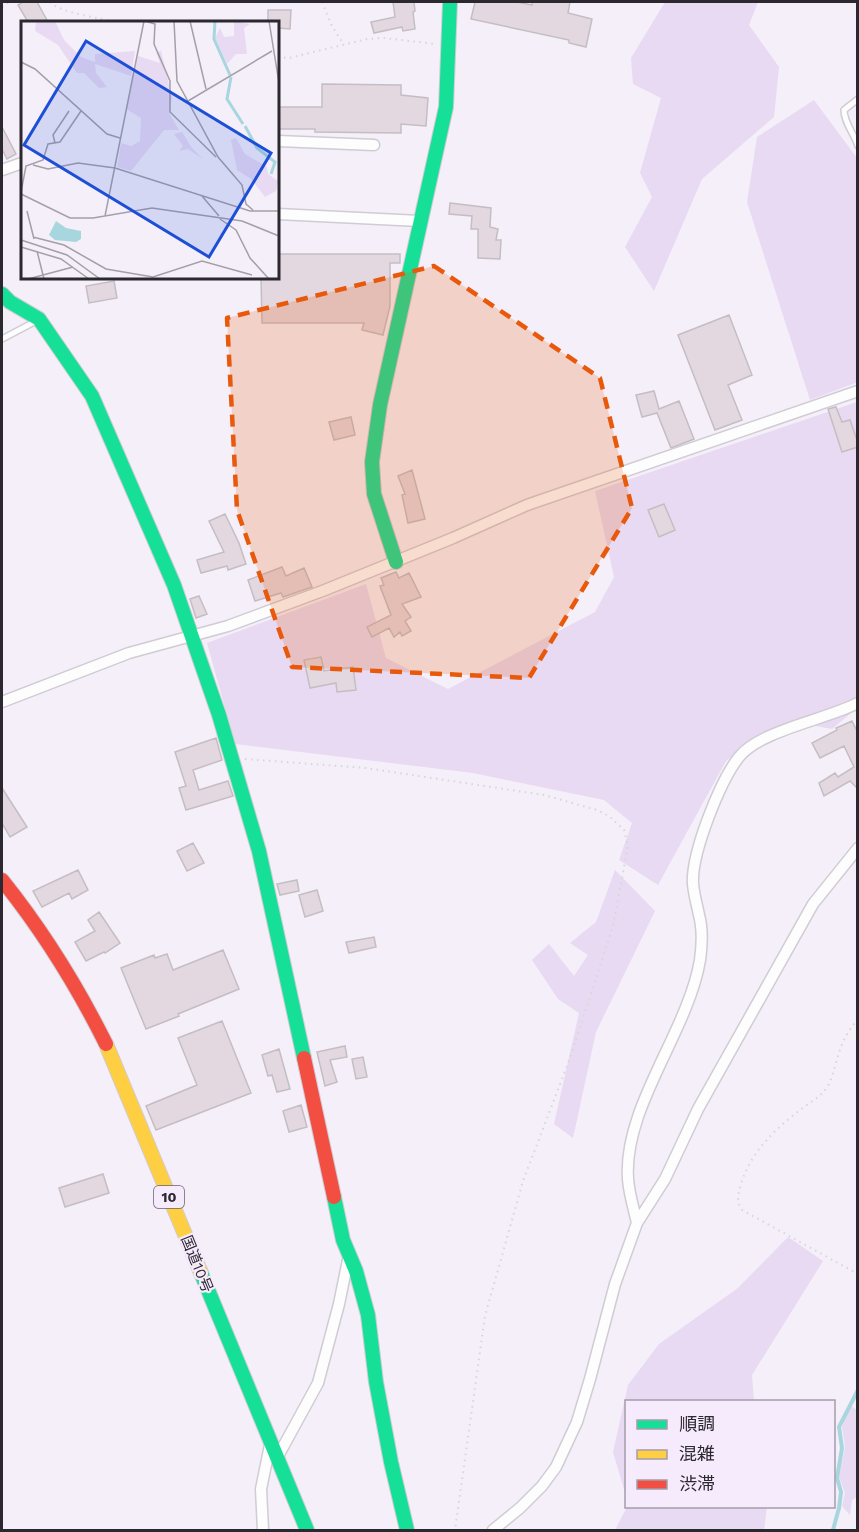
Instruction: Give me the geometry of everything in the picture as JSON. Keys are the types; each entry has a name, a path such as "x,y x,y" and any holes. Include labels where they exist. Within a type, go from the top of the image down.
{"main road":[{"path":"396,562 374,494 372,462 380,405 446,106 450,2"},
{"path":"2,294 10,302 39,319 92,396 174,585 219,715 259,850 343,1240 356,1271 368,1315 376,1382 407,1530"},
{"name":"国道10号","path":"2,880 56,954 98,1027 307,1530"}],"street":[{"path":"279,141 374,146"},
{"path":"2,170 21,163"},
{"path":"279,214 420,221"},
{"path":"2,702 129,653 228,626 325,590 527,505 858,391"},
{"path":"637,1223 628,1179 630,1148 650,1088 684,1014 700,961 702,928 693,883 694,864 719,793 741,754 770,736 858,703"},
{"path":"493,1530 542,1486 556,1467 577,1422 615,1284 637,1223 665,1179 703,1100 813,904 858,848"},
{"path":"277,1458 318,1383 339,1304 349,1255"},
{"path":"263,1530 261,1489 271,1441"}],"lane":[{"path":"858,99 844,110 844,118 855,133 858,146"},
{"path":"2,339 39,319"}],"path":[{"path":"2,7 9,2"},
{"path":"50,2 62,11 73,11 113,21"},
{"path":"322,2 332,26 344,45"},
{"path":"279,57 289,58 368,39 384,38 448,46"},
{"path":"230,757 366,768 544,795 597,810 609,816 624,830 628,838 613,926 570,1058 523,1181 485,1316 455,1530"},
{"path":"858,1019 842,1044 828,1085 818,1099 805,1106 771,1135 753,1157 744,1175 738,1196 738,1203 742,1210 858,1274"}],"highlighted area":[{"path":"434,266 600,378 632,508 529,678 292,667 237,510 227,318"}],"shaded area":[{"path":"665,2 758,2 749,25 779,67 774,117 702,179 654,291 625,247 652,197 640,173 661,98 633,84 631,58"},
{"path":"814,100 857,158 858,382 810,400 747,202 757,137"},
{"path":"857,402 857,708 832,729 794,722 761,735 726,761 658,885 619,860 632,823 604,800 473,773 235,744 207,643 366,584 386,658 448,689 595,612 614,577 595,491"},
{"path":"615,870 655,911 596,1032 573,1138 554,1124 579,1013 558,999 532,960 549,944 574,976 588,955 570,943 596,922"},
{"path":"788,1237 823,1261 752,1375 754,1400 625,1400 625,1493 613,1452 628,1385 659,1344 738,1288"},
{"path":"850,1405 858,1411 857,1497 852,1500 850,1515 842,1506 845,1493 839,1477 845,1447 842,1427"},
{"path":"626,1508 767,1508 764,1530 615,1530"}],"building":[{"path":"23,2 37,2 47,21 27,21 18,5"},
{"path":"393,2 414,2 415,29 403,31 402,27 374,33 371,22 395,17"},
{"path":"475,2 517,2 532,5 532,2 570,2 568,13 592,19 586,47 569,43 569,40 471,19"},
{"path":"268,10 291,10 290,29 279,28 279,21 268,21"},
{"path":"322,84 401,85 401,95 428,98 426,126 401,124 401,133 315,132 315,129 279,129 279,107 322,107"},
{"path":"2,127 16,154 7,159 2,149"},
{"path":"450,203 491,208 490,227 498,229 496,240 501,240 500,259 478,258 478,229 471,229 472,216 449,214"},
{"path":"279,254 400,254 400,263 390,263 390,306 383,335 362,330 364,323 262,323 261,279 279,279"},
{"path":"114,281 117,298 89,303 86,286"},
{"path":"729,315 752,375 728,385 742,420 715,430 678,335"},
{"path":"654,391 659,409 679,401 694,439 671,448 657,413 642,417 636,395"},
{"path":"836,407 842,422 850,420 858,447 842,452 828,409"},
{"path":"351,417 355,435 334,440 329,422"},
{"path":"412,470 425,519 408,523 402,495 405,494 398,476"},
{"path":"664,504 675,530 659,537 648,510"},
{"path":"225,514 246,564 228,570 227,566 201,573 197,560 224,552 209,521"},
{"path":"282,567 286,576 304,568 312,587 283,597 281,593 255,601 248,580"},
{"path":"396,572 399,578 409,573 421,597 402,604 411,617 405,621 411,631 402,636 400,632 394,637 389,628 372,637 367,627 391,615 380,586 384,585 381,578"},
{"path":"199,596 207,614 196,618 190,599"},
{"path":"321,657 324,671 353,667 356,690 337,692 336,683 310,688 304,660"},
{"path":"852,721 858,733 858,789 850,781 824,796 819,783 835,773 838,777 854,767 844,746 820,758 812,743"},
{"path":"216,738 222,760 193,770 199,790 228,781 233,796 186,810 179,788 186,786 175,752"},
{"path":"2,788 27,827 10,837 2,823"},
{"path":"193,843 204,863 187,871 177,851"},
{"path":"78,870 88,890 72,899 69,893 42,907 33,891"},
{"path":"297,880 299,891 280,895 277,884"},
{"path":"317,890 323,911 305,917 299,895"},
{"path":"99,912 120,943 105,953 86,961 75,942 95,931 88,920"},
{"path":"374,937 376,947 349,953 346,942"},
{"path":"223,950 239,989 146,1029 121,968 154,955 155,958 167,954 173,970"},
{"path":"222,1021 251,1093 156,1130 146,1106 197,1085 178,1038"},
{"path":"345,1046 347,1057 330,1060 337,1082 325,1086 317,1052"},
{"path":"279,1049 290,1089 277,1092 272,1075 268,1076 262,1055"},
{"path":"363,1057 367,1077 356,1079 352,1059"},
{"path":"301,1105 307,1127 289,1132 283,1111"},
{"path":"103,1174 109,1193 65,1207 59,1188"}],"waterway":[{"path":"833,1530 841,1492 837,1478 842,1448 839,1427 858,1390"}],"traffic: fast":[{"path":"396,562 374,494 372,462 380,405 446,107 450,2"},
{"path":"2,294 10,302 39,319 92,396 174,585 219,715 259,851 304,1058"},
{"path":"334,1197 343,1240 356,1271 368,1315 376,1382 407,1530"},
{"path":"201,1273 307,1530"}],"traffic: slow":[{"path":"106,1044 201,1273"}],"traffic: jam":[{"path":"2,880 58,959 106,1044"},
{"path":"304,1058 334,1197"}]}
